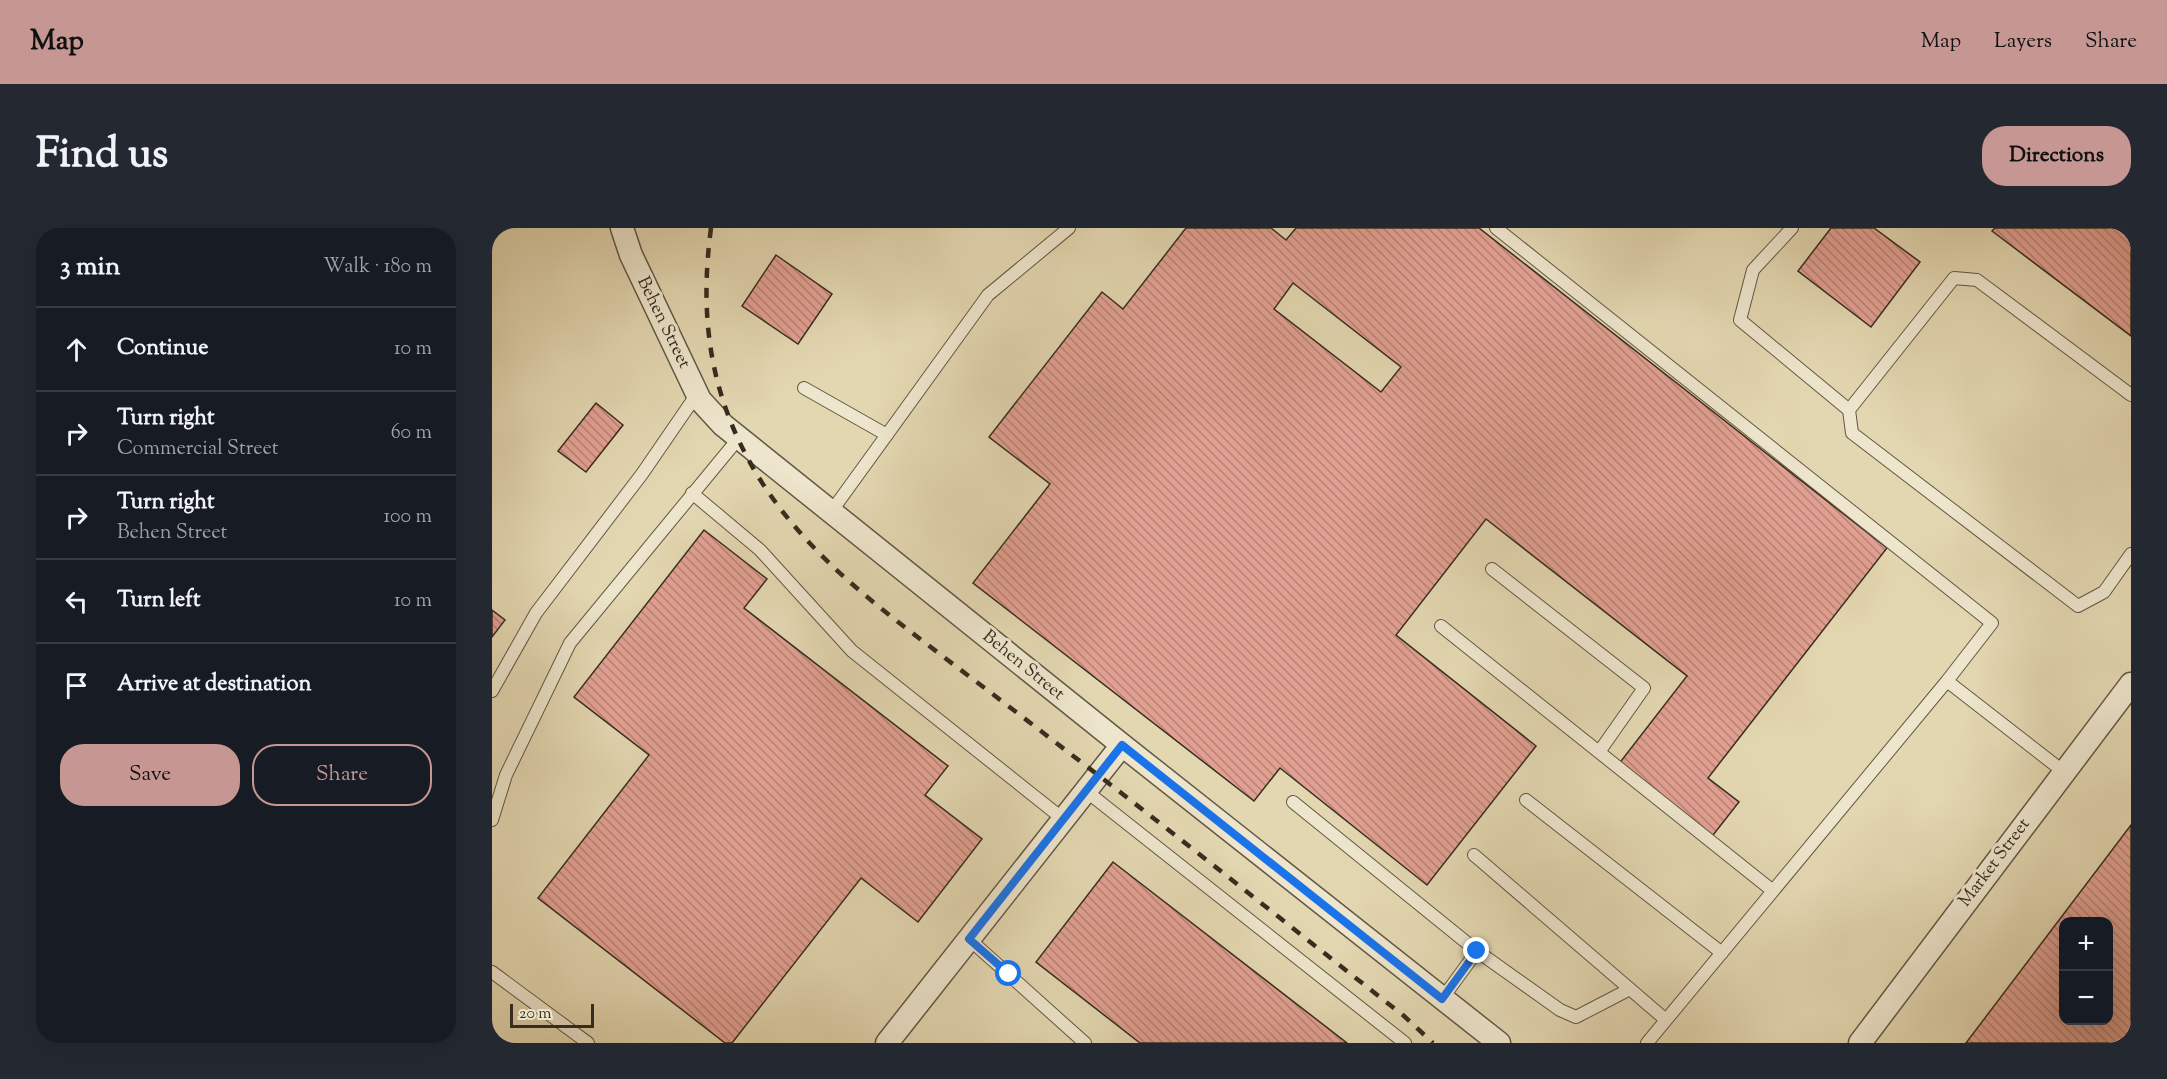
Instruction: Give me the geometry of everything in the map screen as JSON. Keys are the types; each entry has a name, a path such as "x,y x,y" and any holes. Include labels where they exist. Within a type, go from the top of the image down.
{"street":[{"name":"Behen Street","path":"622,228 631,255 697,394 711,413 738,439 1499,1043"},
{"name":"Market Street","path":"1860,1043 2131,684"},
{"path":"887,1043 1122,745"}],"lane":[{"path":"831,512 988,295 1069,228"},
{"path":"1496,228 1992,623 1947,681 1647,1043"},
{"path":"1792,228 1753,270 1740,320 1849,410 1852,433 2078,606 2104,592 2131,554"},
{"path":"1849,410 1954,278 1977,280 2131,395"},
{"path":"804,388 886,435"},
{"path":"492,691 536,613 642,474 697,394"},
{"path":"492,820 506,775 570,643 738,439"},
{"path":"692,493 760,550 852,651 1064,819"},
{"path":"1492,569 1644,688 1599,752"},
{"path":"1441,626 1773,891"},
{"path":"1947,681 2064,772"},
{"path":"1086,790 1405,1043"},
{"path":"1526,800 1722,953"},
{"path":"1293,802 1477,951 1560,1010 1576,1017 1630,989"},
{"path":"1474,855 1666,1020"},
{"path":"969,939 1086,1043"},
{"path":"1442,999 1477,951"},
{"path":"492,972 588,1043"}],"building":[{"path":"1186,228 1271,228 1286,240 1296,228 1479,228 1887,548 1708,778 1739,802 1710,839 1618,765 1687,676 1486,519 1396,635 1536,746 1427,885 1280,768 1254,801 973,583 1050,484 989,437 1102,292 1123,309","holes":["1293,283 1401,367 1381,392 1274,309"]},
{"path":"1831,228 1874,228 1920,262 1871,327 1798,271"},
{"path":"1995,228 2131,228 2131,336 1992,231"},
{"path":"776,255 832,294 798,344 742,306"},
{"path":"596,403 623,425 586,472 558,451"},
{"path":"704,530 767,579 744,608 948,766 925,795 982,839 918,922 861,878 732,1043 725,1043 538,898 649,755 574,697"},
{"path":"492,610 505,620 492,637"},
{"path":"2131,825 2131,1043 1966,1043 2059,920 2059,1025 2113,1025 2113,917 2061,917"},
{"path":"1113,862 1347,1043 1140,1043 1036,962"}],"railway":[{"path":"711,228 706,293 708,325 718,385 740,444 756,473 796,528 818,552 866,596 1187,844 1404,1016 1433,1043"}],"route":[{"path":"1009,974 969,939 1122,745 1442,999 1477,951"}]}
